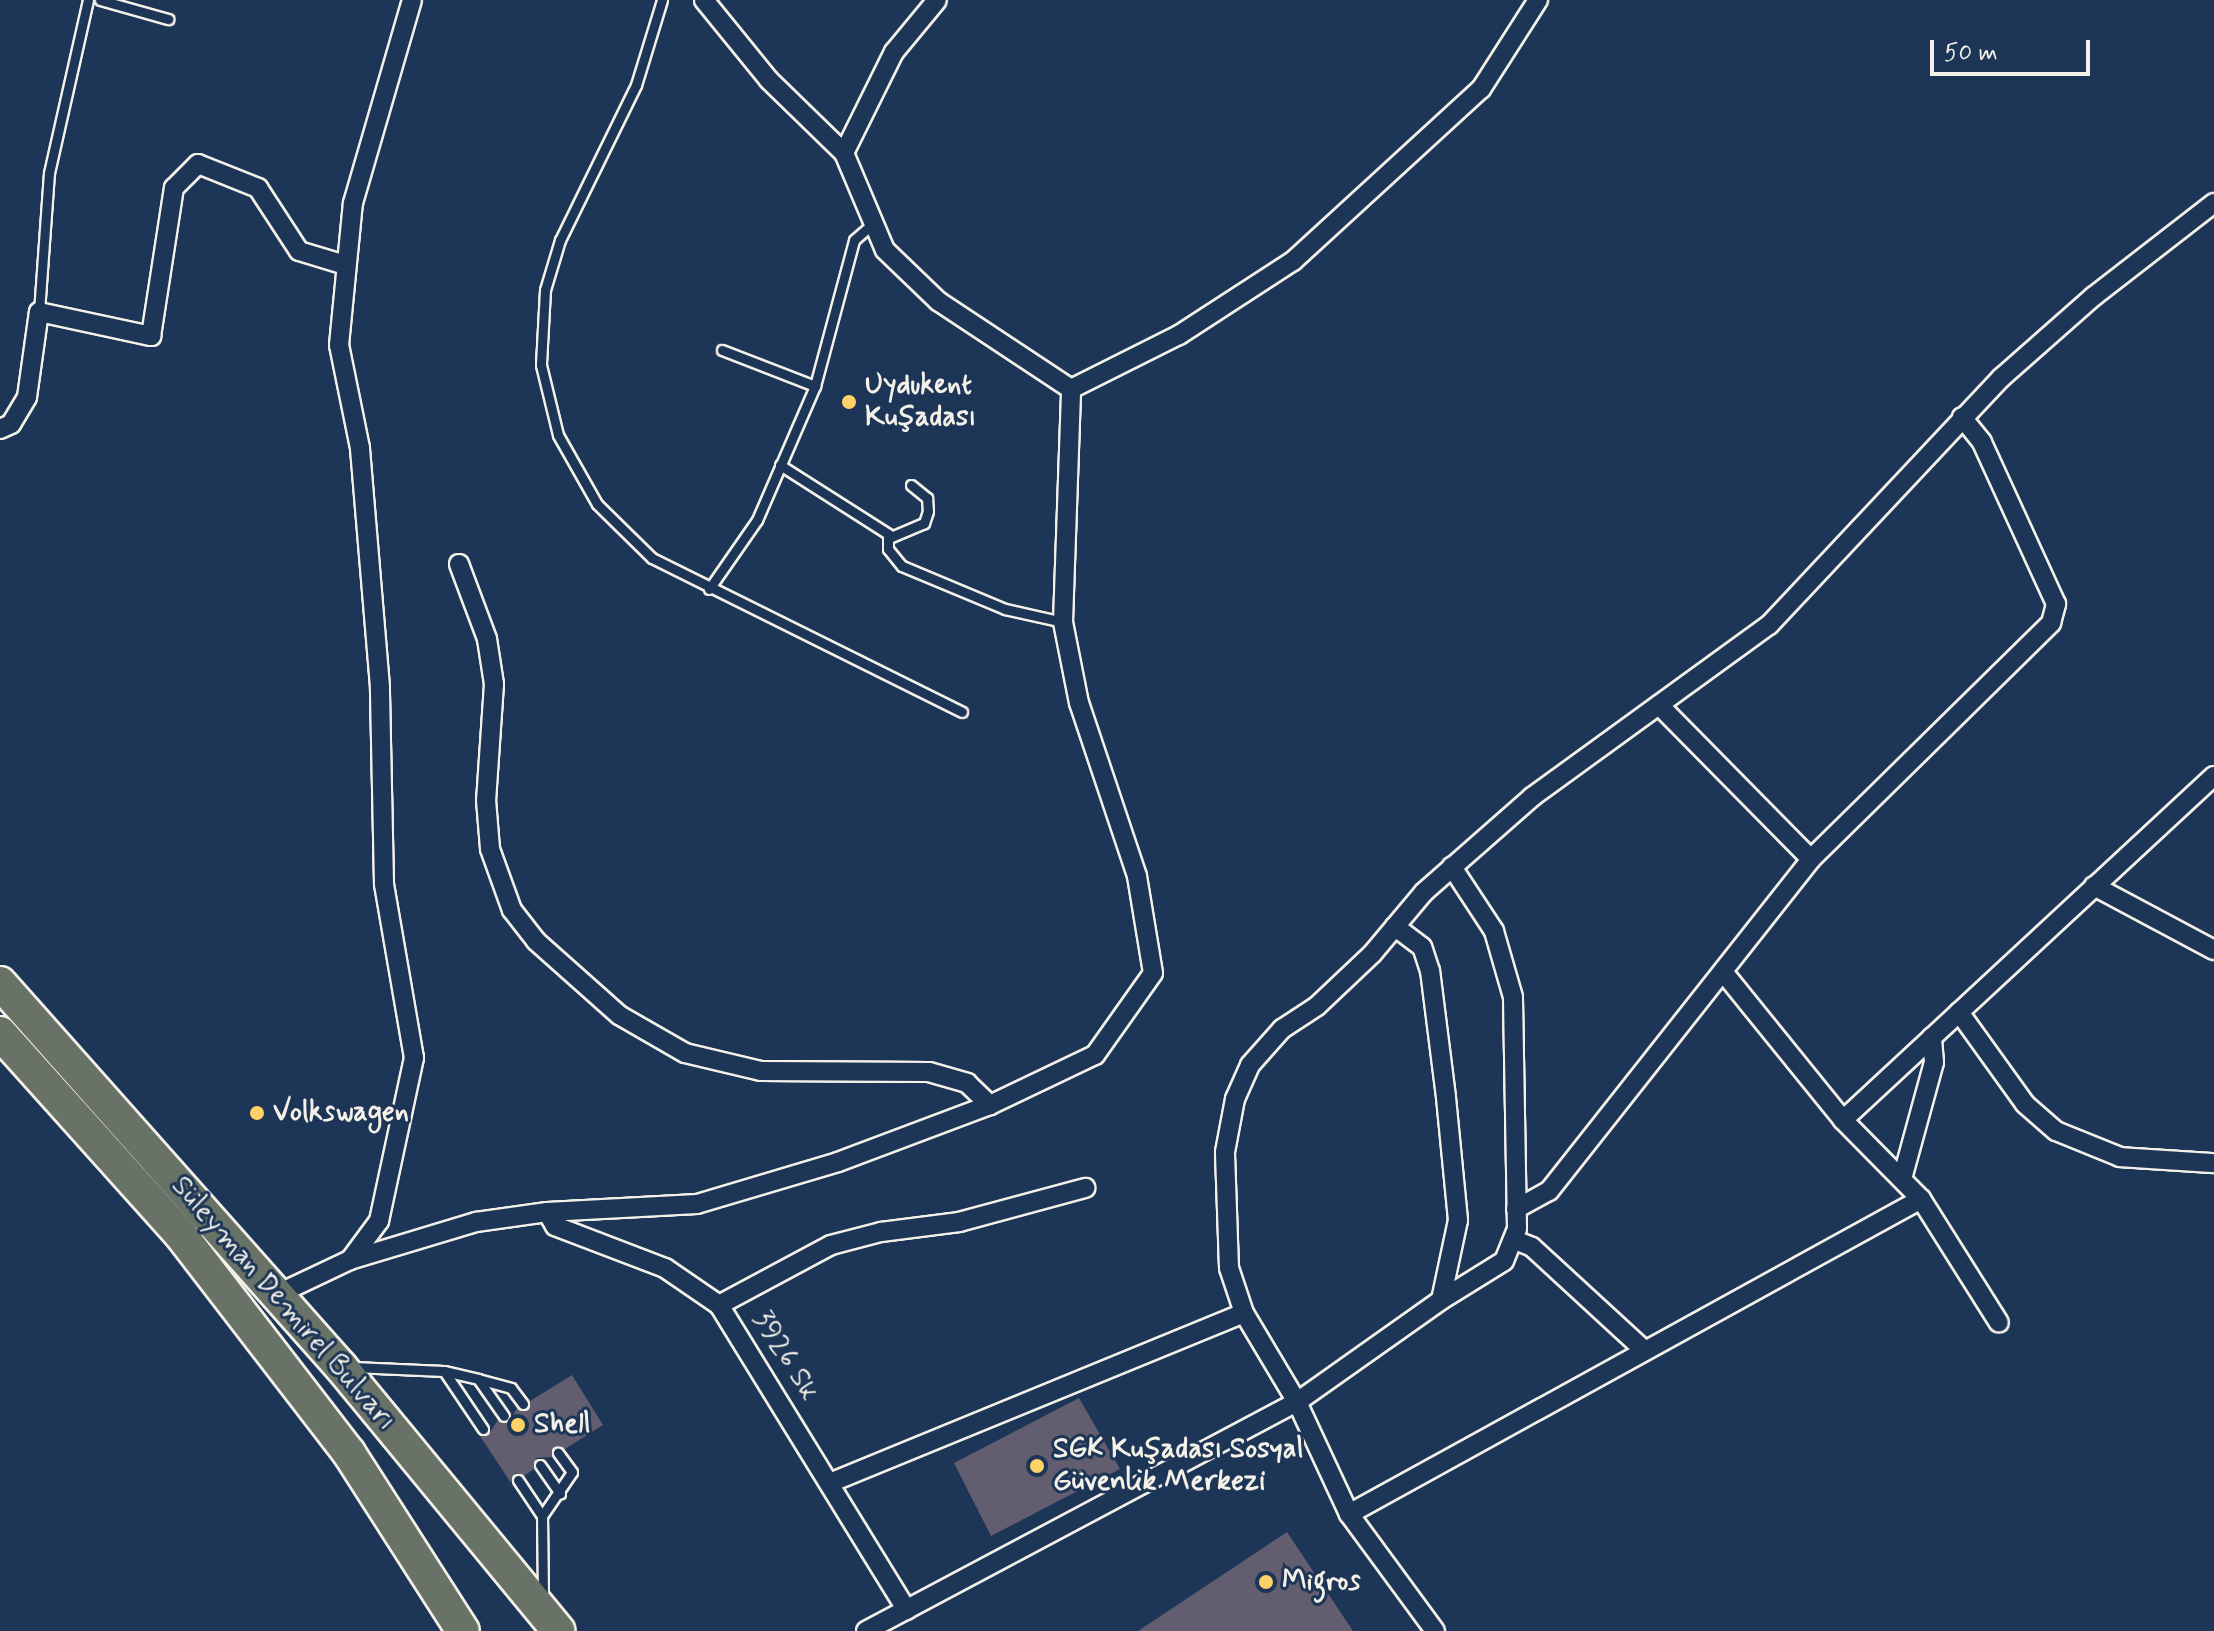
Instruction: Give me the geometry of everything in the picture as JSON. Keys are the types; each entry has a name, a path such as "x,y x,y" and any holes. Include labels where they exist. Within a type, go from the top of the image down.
{"highway":[{"name":"Süleyman Demirel Bulvarı","path":"0,983 341,1367 551,1621"},
{"name":"Süleyman Demirel Bulvarı","path":"0,1033 181,1235 349,1453 463,1631"}],"street":[{"path":"350,1260 379,1221 414,1058 384,884 376,642 360,448 339,345 353,203 412,0"},
{"path":"704,0 769,80 844,153 871,225 885,250 938,301 1071,389"},
{"path":"1071,389 1179,335 1293,261 1481,89 1538,0"},
{"path":"844,153 894,52 929,4"},
{"path":"0,429 11,424 27,397 39,312 151,336 174,188 198,164 258,188 299,251 345,265"},
{"path":"1435,1631 1349,1514 1297,1402 1244,1313 1229,1268 1225,1152 1235,1099 1250,1065 1282,1029 1317,1006 1452,867 1532,797 1769,625 1962,417 2050,332 2214,203"},
{"path":"276,1295 350,1260 476,1222 547,1212 697,1204 838,1162 990,1105 1095,1055 1153,973 1137,876 1079,703 1063,622 1071,389"},
{"path":"1516,1209 1549,1191 1724,973 1761,916 1811,859 2051,623 2056,604 1982,442 1962,417"},
{"path":"459,564 487,639 494,684 486,800 490,849 512,910 536,941 619,1015 685,1053 761,1071 929,1072 967,1083 990,1105"},
{"path":"1659,705 1811,859"},
{"path":"1843,1120 2214,776"},
{"path":"866,1631 1297,1402 1441,1300 1495,1269 1515,1240 1513,997 1494,931 1452,867"},
{"path":"2094,886 2214,950"},
{"path":"1395,927 1422,947 1430,971 1446,1097 1458,1220 1450,1279 1441,1300"},
{"path":"1724,973 1843,1120 1921,1199 1999,1323"},
{"path":"1959,1012 2025,1104 2056,1131 2120,1157 2214,1163"},
{"path":"1902,1179 1934,1062 1932,1037"},
{"path":"719,1305 831,1245 881,1232 959,1222 1085,1188"},
{"path":"1349,1514 1642,1348 1921,1199"},
{"name":"3926 Sk","path":"547,1212 555,1226 665,1268 719,1305 832,1482 907,1610"},
{"path":"1515,1240 1532,1247 1642,1348"},
{"path":"832,1482 1244,1313"}],"lane":[{"path":"39,312 39,252 49,173 88,0"},
{"path":"100,0 168,19"},
{"path":"662,0 620,123 550,265 541,316 541,365 558,435 597,504 638,547 709,589 962,712"},
{"path":"709,589 757,520 815,386 854,240 871,225"},
{"path":"722,350 815,386"},
{"path":"780,465 890,535"},
{"path":"890,535 927,517 927,498 911,485"},
{"path":"890,535 888,549 911,571 1005,609 1063,622"},
{"path":"341,1367 444,1371 511,1388 523,1404"},
{"path":"444,1371 483,1429"},
{"path":"478,1379 504,1416"},
{"path":"542,1516 560,1494 572,1472 558,1453"},
{"path":"540,1465 560,1494"},
{"path":"518,1480 542,1516 551,1621"}],"building":[{"path":"572,1375 603,1425 565,1449 554,1447 552,1457 536,1458 534,1469 524,1476 515,1473 511,1483 480,1436 488,1435 498,1420 509,1422 517,1408 527,1410 530,1401"},
{"name":"SGK Kuşadası Sosyal Güvenlik Merkezi","path":"1079,1398 1120,1469 991,1536 954,1463"},
{"name":"Migros","path":"1287,1532 1353,1631 1138,1631"}],"place":[{"name":"Uydukent Kuşadası","path":"849,402"},
{"name":"Volkswagen","path":"257,1113"},
{"name":"Shell","path":"518,1425"},
{"name":"SGK Kuşadası Sosyal Güvenlik Merkezi","path":"1037,1466"},
{"name":"Migros","path":"1266,1582"}]}
